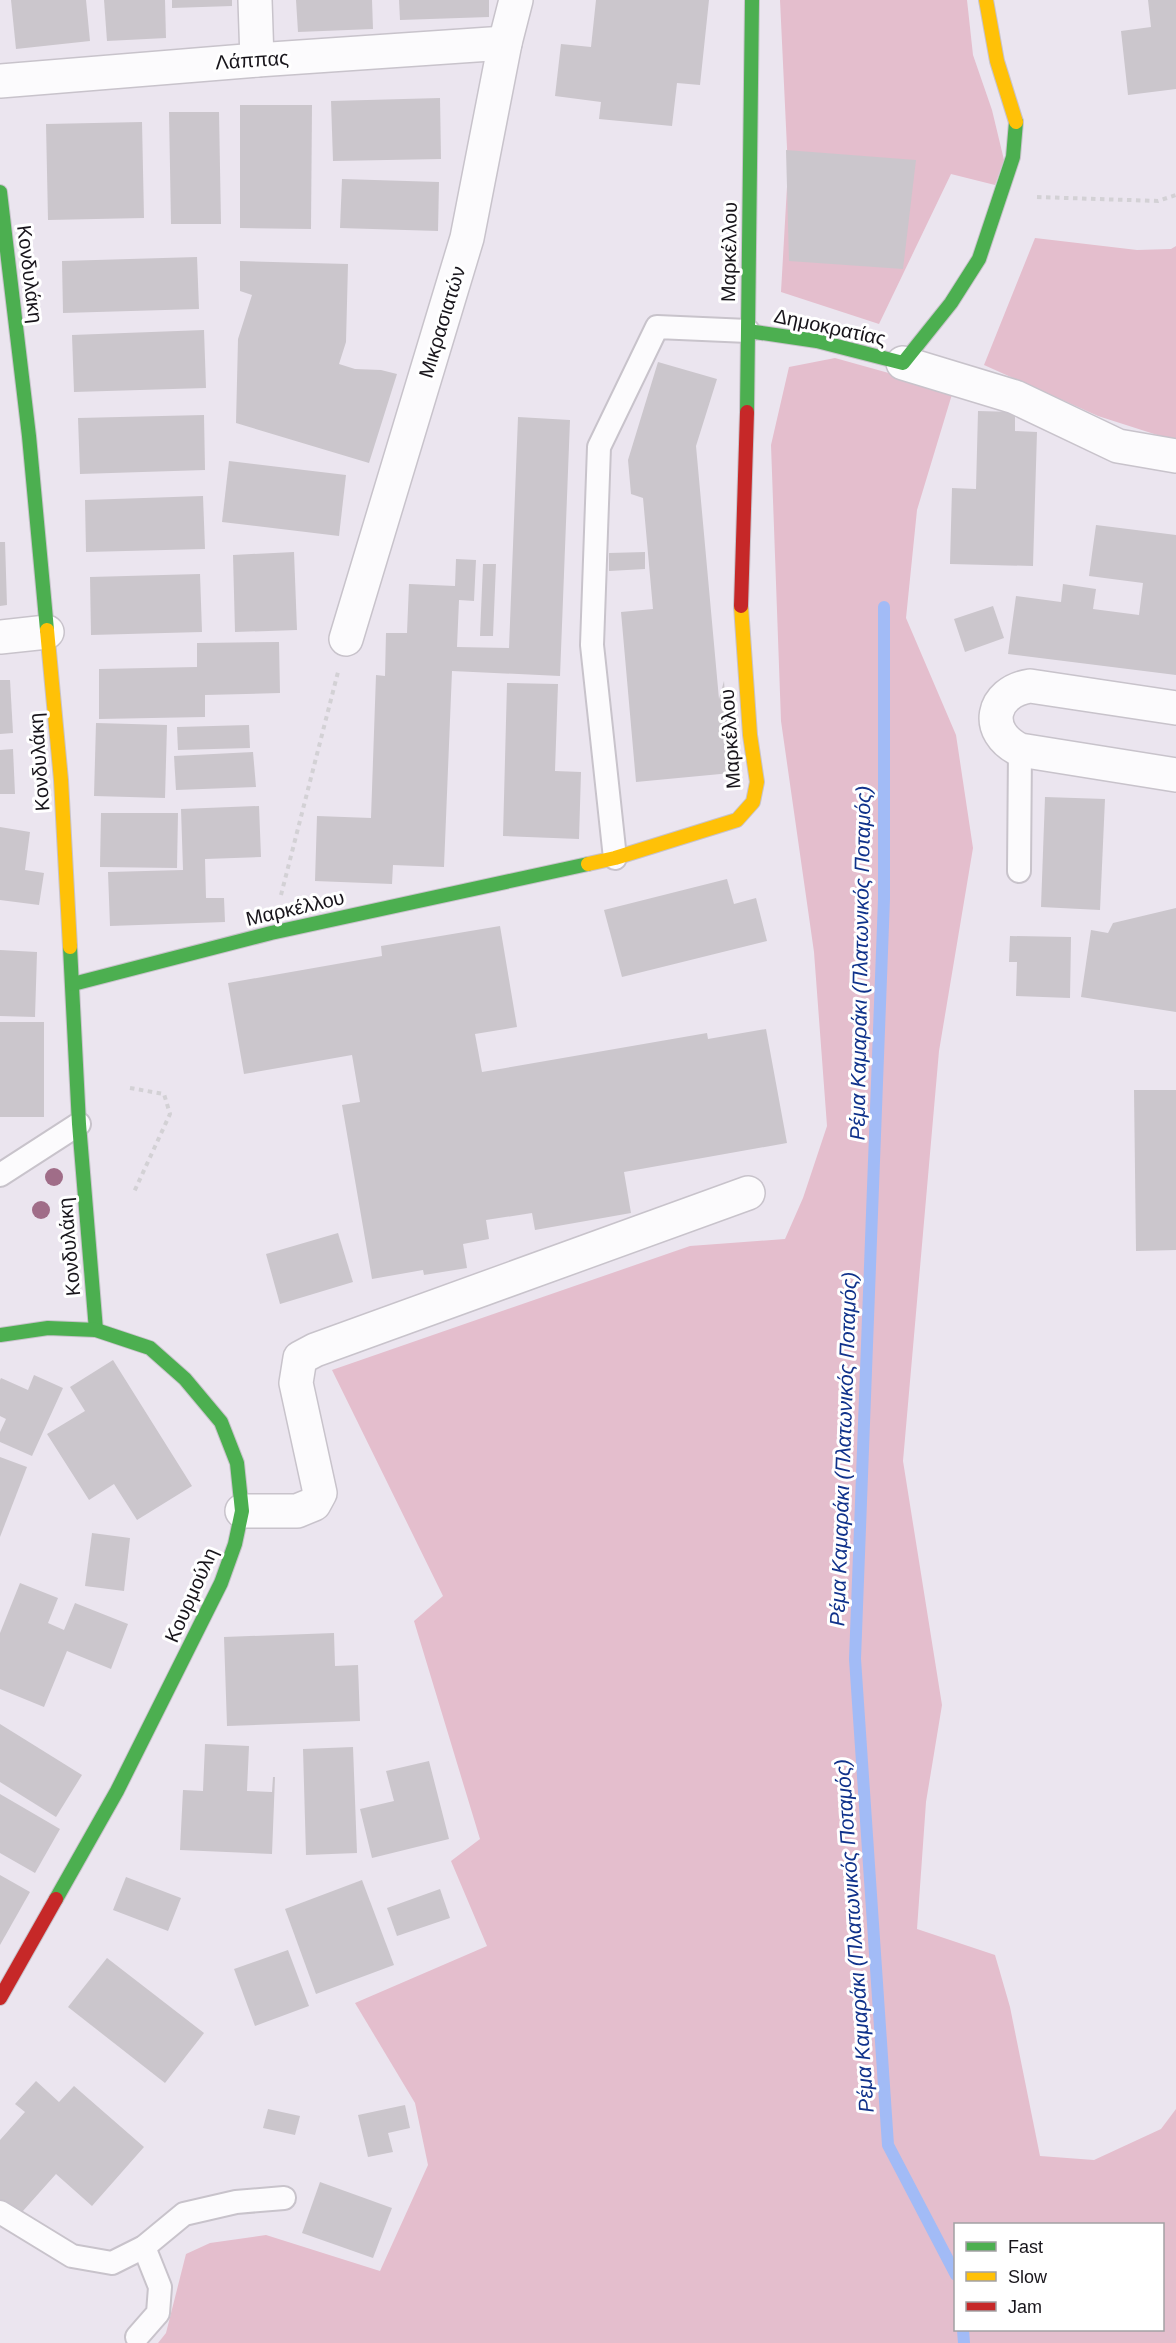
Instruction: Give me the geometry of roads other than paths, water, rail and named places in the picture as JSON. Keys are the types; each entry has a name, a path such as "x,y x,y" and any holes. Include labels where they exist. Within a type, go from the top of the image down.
{"street":[{"path":"255,0 257,60"},
{"name":"Μικρασιατών","path":"346,639 467,238 505,43 516,0"},
{"name":"Μαρκέλλου","path":"73,984 271,933 615,858 737,820 753,802 757,782 750,735 741,615 748,331 752,0"},
{"name":"Δημοκρατίας","path":"748,331 817,341 903,363 951,303 979,259 1013,157 1016,118 998,61 986,0"},
{"name":"Λάππας","path":"0,81 505,43"},
{"name":"Κονδυλάκη","path":"0,192 5,266 47,632 61,780 73,984 78,1124 96,1330"},
{"path":"903,363 1015,397 1118,446 1176,456"},
{"path":"0,637 47,632"},
{"path":"1176,708 1043,687 1018,688 1007,695 999,705 996,717 1002,738 1020,750 1176,774"},
{"path":"242,1511 297,1511 314,1504 320,1493 296,1383 300,1358 315,1350 748,1193"},
{"name":"Κουρμούλη","path":"0,1335 48,1329 96,1330 150,1347 185,1378 221,1422 237,1463 242,1511 221,1583 207,1612 117,1791 0,1998"}],"lane":[{"path":"615,858 592,645 599,447 657,327 748,331"},
{"path":"1019,871 1020,750"},
{"path":"0,1175 78,1124"},
{"path":"0,2212 72,2256 112,2263 144,2247 184,2214 236,2202 284,2198"},
{"path":"137,2337 158,2313 160,2287 144,2247"}],"waterway":[{"name":"Ρέμα Καμαράκι (Πλατωνικός Ποταμός)","path":"884,607 884,899 855,1659 888,2145 954,2271"},
{"name":"Ρέμα Καμαράκι (Πλατωνικός Ποταμός)","path":"963,2331 964,2343"}]}
